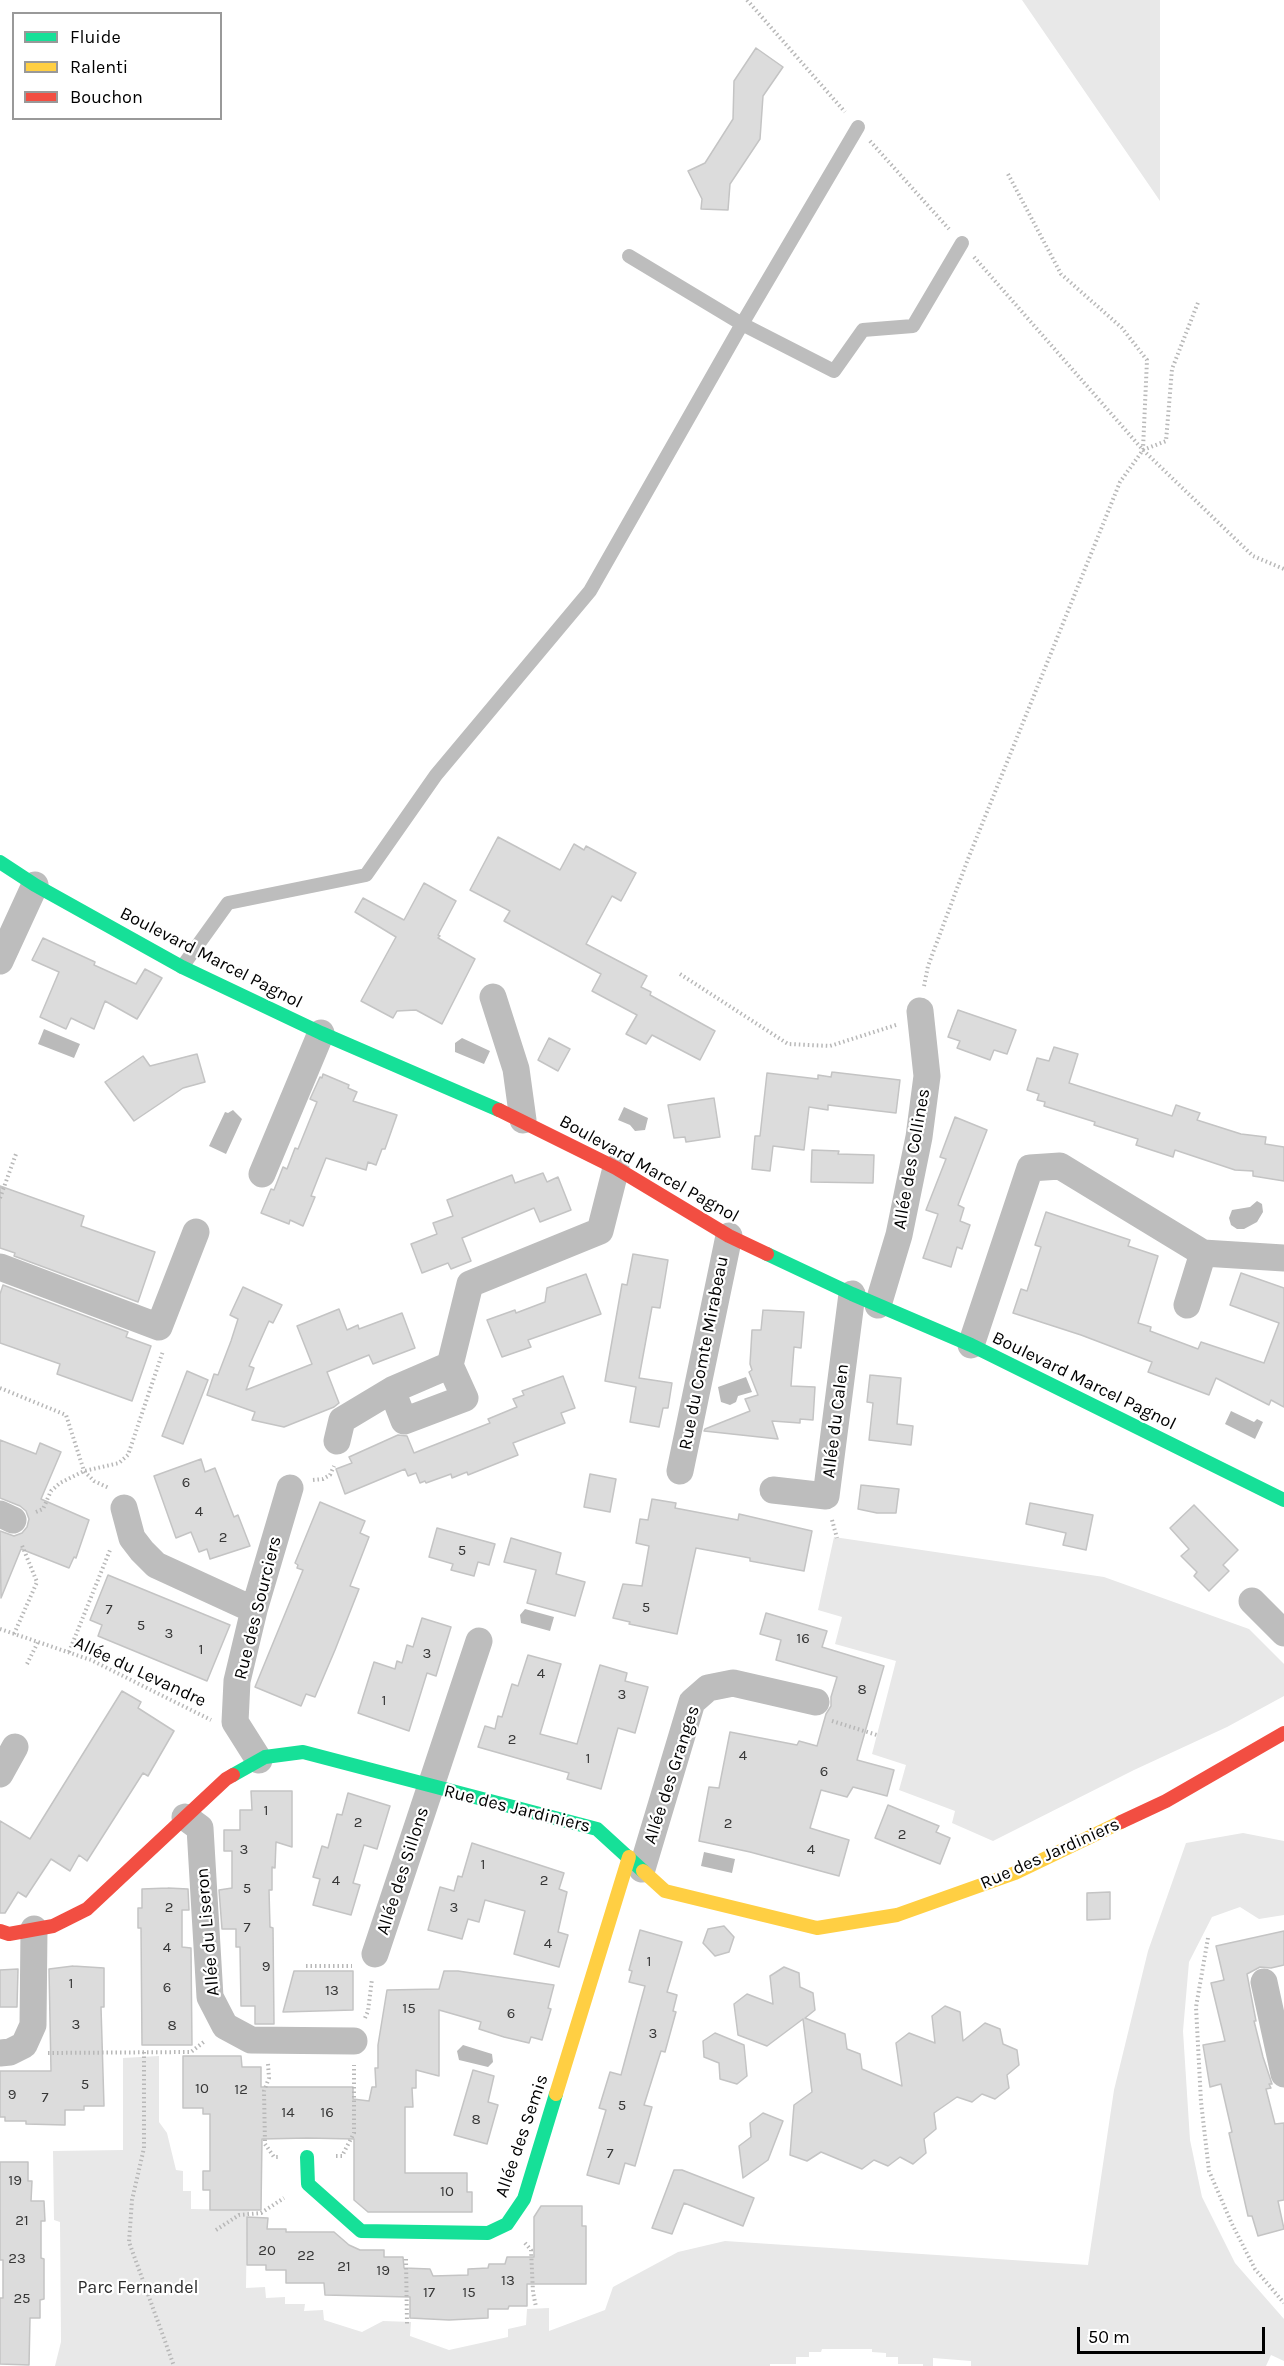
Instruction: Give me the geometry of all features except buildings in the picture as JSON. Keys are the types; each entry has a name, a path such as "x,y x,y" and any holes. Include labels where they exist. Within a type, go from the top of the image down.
{"street":[{"name":"Boulevard Marcel Pagnol","path":"0,862 35,885 182,967 321,1033 523,1120 616,1168 729,1236 852,1294 971,1345 1284,1500"},
{"path":"0,961 35,885"},
{"path":"493,997 516,1069 523,1120"},
{"name":"Allée des Collines","path":"878,1305 898,1235 919,1137 927,1076 920,1011"},
{"path":"262,1174 321,1033"},
{"path":"971,1345 1030,1168 1059,1166 1203,1253 1284,1258"},
{"path":"392,1389 404,1421 465,1398 450,1365 470,1284 600,1231 616,1168"},
{"path":"0,1267 159,1327 196,1233"},
{"name":"Rue du Comte Mirabeau","path":"680,1471 729,1236"},
{"path":"1187,1305 1203,1253"},
{"name":"Allée du Calen","path":"773,1490 826,1496 852,1294"},
{"path":"337,1441 342,1420 392,1389 450,1365"},
{"name":"Rue des Sourciers","path":"235,1722 237,1681 254,1610 290,1488"},
{"path":"124,1508 132,1538 156,1565 254,1610"},
{"path":"1252,1601 1284,1633"},
{"name":"Allée des Sillons","path":"374,1960 479,1641"},
{"name":"Allée des Granges","path":"636,1863 692,1702 708,1688 733,1683 816,1702"},
{"path":"235,1722 259,1760"},
{"name":"Rue des Jardiniers","path":"0,1931 9,1934 53,1926 87,1909 226,1779 265,1757 303,1752 597,1829 665,1891 817,1928 897,1915 1015,1874 1166,1801 1284,1733"},
{"path":"0,1774 15,1747"},
{"name":"Allée du Liseron","path":"185,1817 200,1828 210,1997 225,2026"},
{"name":"Allée des Semis","path":"308,2184 361,2231 488,2233 509,2221 524,2199 636,1863"},
{"path":"12,2049 33,2025 33,1929"},
{"path":"1264,1982 1284,2074"},
{"path":"225,2026 251,2040 266,2042 354,2041"},
{"path":"307,2157 308,2184"}],"lane":[{"path":"182,967 228,903 366,875 436,775 590,591 742,324 858,127"},
{"path":"628,256 742,324 834,371 863,330 913,326 962,243"}],"path":[{"path":"747,0 1143,450 1253,556 1284,569"},
{"path":"1008,174 1061,274 1122,328 1147,360 1143,450"},
{"path":"680,974 788,1044 830,1046 891,1028 920,1011 928,966 968,859 1120,482 1143,450 1166,441 1172,369 1199,300"},
{"path":"0,1198 16,1154"},
{"path":"14,1634 36,1582 7,1517 43,1509 51,1491 60,1483 84,1471 119,1463 129,1455 165,1345 159,1327"},
{"path":"0,1388 66,1415 84,1471 94,1481 111,1489 124,1508"},
{"path":"69,1652 110,1550 132,1538"},
{"name":"Allée du Levandre","path":"0,1629 91,1660 216,1723 235,1722"},
{"path":"27,1664 38,1642"},
{"path":"816,1702 818,1717 877,1735"},
{"path":"1208,1938 1196,2007 1201,2102 1209,2171 1255,2269 1284,2303"},
{"path":"266,2042 269,2078 264,2091 265,2144 274,2157 342,2156 354,2133 354,2041 368,2011 374,1960 306,1966"},
{"path":"12,2049 48,2053 190,2052 225,2026"},
{"path":"144,2052 144,2148 132,2200 129,2242 174,2366"},
{"path":"216,2230 239,2215 261,2212 308,2184"},
{"path":"509,2221 531,2250 536,2307"},
{"path":"406,2232 407,2324"}],"green space":[{"path":"1022,0 1160,0 1160,201"},
{"path":"834,1537 1104,1577 1249,1629 1284,1664 1284,1696 1227,1727 1134,1770 993,1841 952,1823 955,1811 899,1790 906,1765 872,1754 896,1661 835,1644 842,1617 818,1610"},
{"name":"Parc Fernandel","path":"1243,1833 1284,1841 1284,1915 1259,1919 1240,1907 1212,1917 1189,1962 1183,2031 1190,2140 1202,2197 1235,2263 1284,2319 1284,2361 1271,2355 1266,2366 971,2366 971,2361 933,2358 933,2366 923,2366 923,2364 898,2364 898,2357 886,2357 886,2353 872,2352 872,2349 822,2349 821,2352 809,2352 809,2357 796,2357 796,2364 770,2364 770,2366 55,2366 61,2342 60,2222 54,2220 53,2151 123,2150 123,2058 159,2056 159,2122 167,2133 176,2170 183,2171 183,2191 191,2191 191,2209 250,2210 247,2217 246,2288 265,2287 266,2298 285,2297 285,2304 305,2304 304,2311 323,2310 324,2320 362,2332 383,2321 411,2322 410,2336 449,2350 508,2337 508,2329 526,2325 527,2309 549,2308 549,2331 605,2310 613,2287 678,2252 725,2241 1088,2265 1114,2090 1148,1951 1186,1843"}],"shaded area":[{"path":"44,1029 80,1044 74,1058 38,1044"},
{"path":"462,1038 490,1051 484,1064 455,1052 455,1043"},
{"path":"624,1107 648,1118 645,1130 635,1131 630,1125 618,1120"},
{"path":"233,1110 242,1119 226,1154 209,1146 225,1112"},
{"path":"1257,1201 1262,1204 1263,1212 1257,1222 1244,1229 1237,1229 1231,1225 1229,1218 1232,1210 1250,1207"},
{"path":"746,1377 752,1392 738,1396 736,1402 730,1405 721,1402 718,1387"},
{"path":"1231,1411 1254,1422 1257,1419 1263,1422 1255,1439 1225,1424"},
{"path":"525,1609 554,1617 550,1631 521,1623 520,1615"},
{"path":"704,1852 735,1859 732,1873 701,1866"},
{"path":"463,2045 492,2054 493,2062 488,2067 459,2060 457,2051"}],"traffic: fast":[{"path":"0,862 35,885 182,967 321,1033 499,1110"},
{"path":"767,1254 852,1294 971,1345 1284,1500"},
{"path":"233,1775 265,1757 303,1752 597,1829 643,1871"},
{"path":"307,2157 308,2184 361,2231 488,2233 507,2224 524,2199 556,2094"}],"traffic: slow":[{"path":"643,1871 665,1891 817,1928 897,1915 1015,1873 1121,1822"},
{"path":"556,2094 629,1857"}],"traffic: jam":[{"path":"499,1110 616,1168 729,1236 767,1254"},
{"path":"1121,1822 1166,1801 1284,1733"},
{"path":"0,1931 9,1934 53,1926 87,1909 233,1775"}]}
